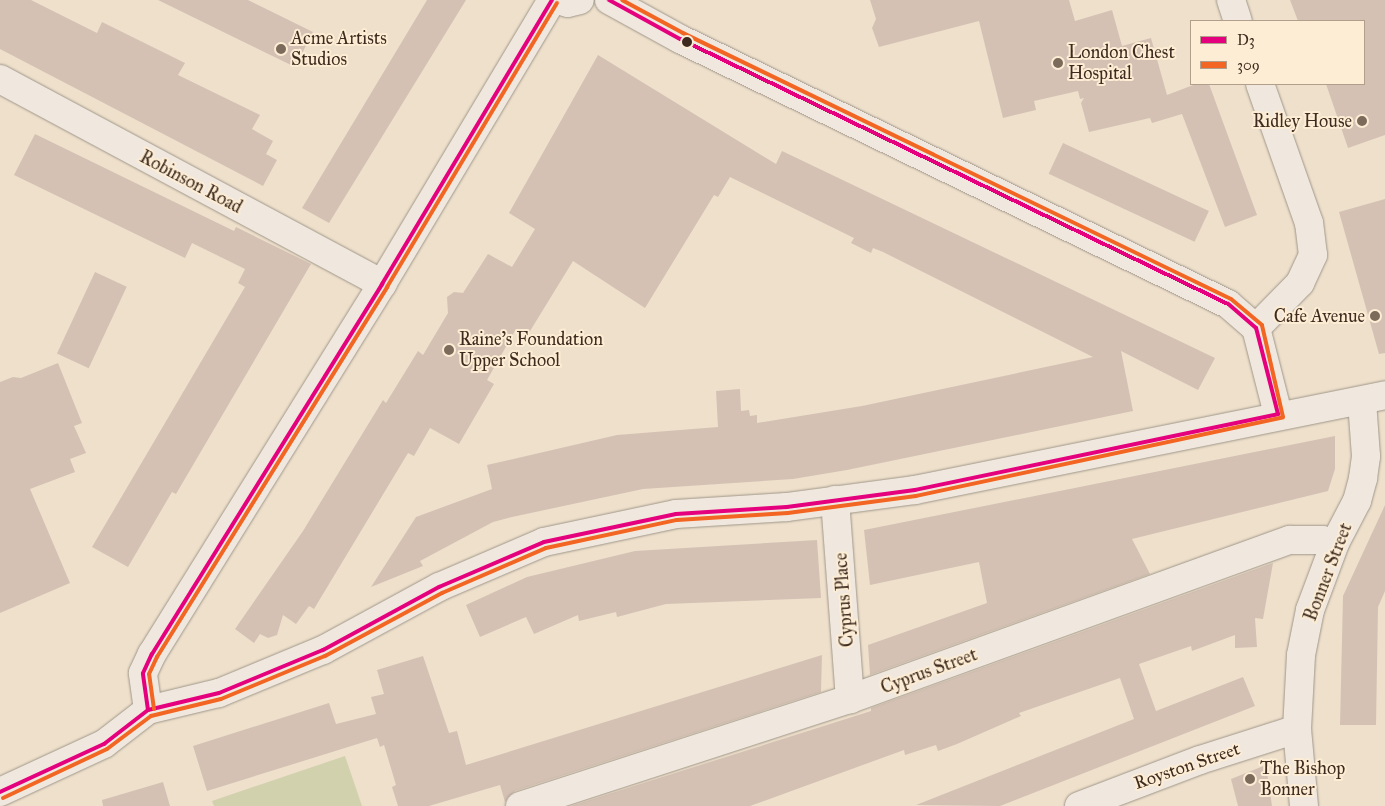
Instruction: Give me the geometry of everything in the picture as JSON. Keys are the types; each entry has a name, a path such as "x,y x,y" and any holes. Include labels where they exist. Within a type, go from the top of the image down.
{"street":[{"path":"148,710 143,673 152,654 382,284 552,0"},
{"path":"558,0 568,3 580,0"},
{"path":"610,0 680,39 1215,298 1239,312 1256,328 1278,414"},
{"path":"1231,0 1238,20"},
{"path":"1256,328 1300,283 1313,255 1309,223 1260,85"},
{"name":"Robinson Road","path":"3,90 382,284"},
{"path":"0,792 104,744 148,710 219,693 323,650 439,587 544,542 676,514 835,500 915,490 1278,414 1373,398"},
{"name":"Bonner Street","path":"1304,806 1297,729 1302,655 1310,610 1335,543 1357,501 1363,478 1366,437 1373,398"},
{"name":"Cyprus Place","path":"835,500 850,699"},
{"name":"Cyprus Street","path":"520,806 850,699 1290,540 1322,540 1335,543"},
{"name":"Royston Street","path":"1079,806 1126,797 1297,729"}],"green space":[{"path":"345,756 362,806 214,806 212,801"}],"building":[{"path":"0,0 31,0 97,33 102,22 185,63 178,75 260,115 252,129 273,141 266,154 277,160 263,186 0,49"},
{"name":"Acme Artists Studios","path":"158,0 248,0 313,32 295,67"},
{"path":"427,0 466,0 329,223 302,208"},
{"name":"London Chest Hospital","path":"870,0 1069,0 1075,21 1112,10 1122,46 1151,38 1167,95 1193,85 1209,85 1257,215 1225,227 1182,114 1152,123 1150,118 1089,132 1081,103 1084,98 1080,99 1078,91 1034,101 1036,110 1003,118 979,21 879,47 872,28 876,19"},
{"path":"1290,0 1385,0 1385,135 1348,148 1326,85 1365,85 1365,20 1298,20"},
{"path":"598,55 776,164 782,151 1215,358 1198,390 1121,351 1133,411 847,470 793,479 643,489 512,517 493,522 420,561 423,566 371,587 416,517 492,489 487,465 617,435 718,427 716,391 740,389 741,411 749,410 750,416 757,415 757,423 862,406 1093,357 883,252 873,248 871,253 851,243 854,238 730,177 718,197 714,195 645,308 573,261 527,336 516,329 487,380 494,384 459,444 430,428 414,456 408,453 314,609 309,606 296,624 283,615 277,635 268,638 260,634 254,643 235,629 303,531 383,400 386,403 418,351 423,355 448,313 447,297 454,292 463,293 488,254 512,267 535,229 509,213"},
{"path":"35,134 234,231 236,227 311,264 176,494 172,492 128,567 92,547 245,287 238,283 245,269 192,243 185,258 14,175"},
{"path":"1063,143 1209,211 1195,242 1049,174"},
{"path":"1385,199 1385,353 1379,354 1339,212"},
{"path":"95,272 127,287 89,368 57,354"},
{"path":"58,363 82,423 74,426 86,453 70,459 75,472 30,489 70,583 0,613 0,382 13,377 21,378"},
{"path":"1335,436 1335,469 1328,491 1132,539 1150,574 870,675 868,645 987,603 979,562 870,585 864,530"},
{"path":"1385,505 1385,591 1378,607 1376,725 1340,725 1343,596"},
{"path":"817,540 821,598 666,604 617,617 616,612 579,621 578,615 534,634 526,617 480,637 466,605 527,577 635,551"},
{"path":"1273,563 1263,619 1255,618 1257,647 1235,648 1235,635 1192,651 1191,646 1139,664 1156,711 1243,677 1255,706 1000,806 916,805 1134,719 1120,678 1019,713 1021,716 938,751 936,745 905,755 904,750 750,806 571,806 871,711 871,708"},
{"path":"822,655 821,692 515,791 505,802 500,785 429,806 398,806 392,787 396,785 384,745 380,747 377,738 207,791 193,746 329,703 336,724 376,714 371,697 384,694 377,670 423,656 449,733 457,731 466,765"},
{"name":"The Bishop Bonner","path":"1266,765 1272,806 1238,806 1231,779"},
{"path":"163,782 170,806 103,806 102,800"}],"transit line":[{"name":"D3","path":"148,710 143,673 152,654 382,284 552,0"},
{"name":"D3","path":"0,792 104,744 148,710 219,693 323,650 439,587 544,542 676,514 787,507 915,490 1278,414 1256,328 1228,304 680,39 609,0"},
{"name":"309","path":"3,798 107,749 151,716 221,699 325,656 442,593 546,548 677,520 788,513 916,496 1283,417 1262,325 1231,299 683,33 622,0"},
{"name":"309","path":"154,709 149,674 157,657 387,287 557,3"}],"place":[{"name":"Acme Artists Studios","path":"281,49"},
{"name":"London Chest Hospital","path":"1058,63"},
{"name":"Ridley House","path":"1362,121"},
{"name":"Cafe Avenue","path":"1375,316"},
{"name":"Raine's Foundation Upper School","path":"449,350"},
{"name":"The Bishop Bonner","path":"1250,779"}]}
